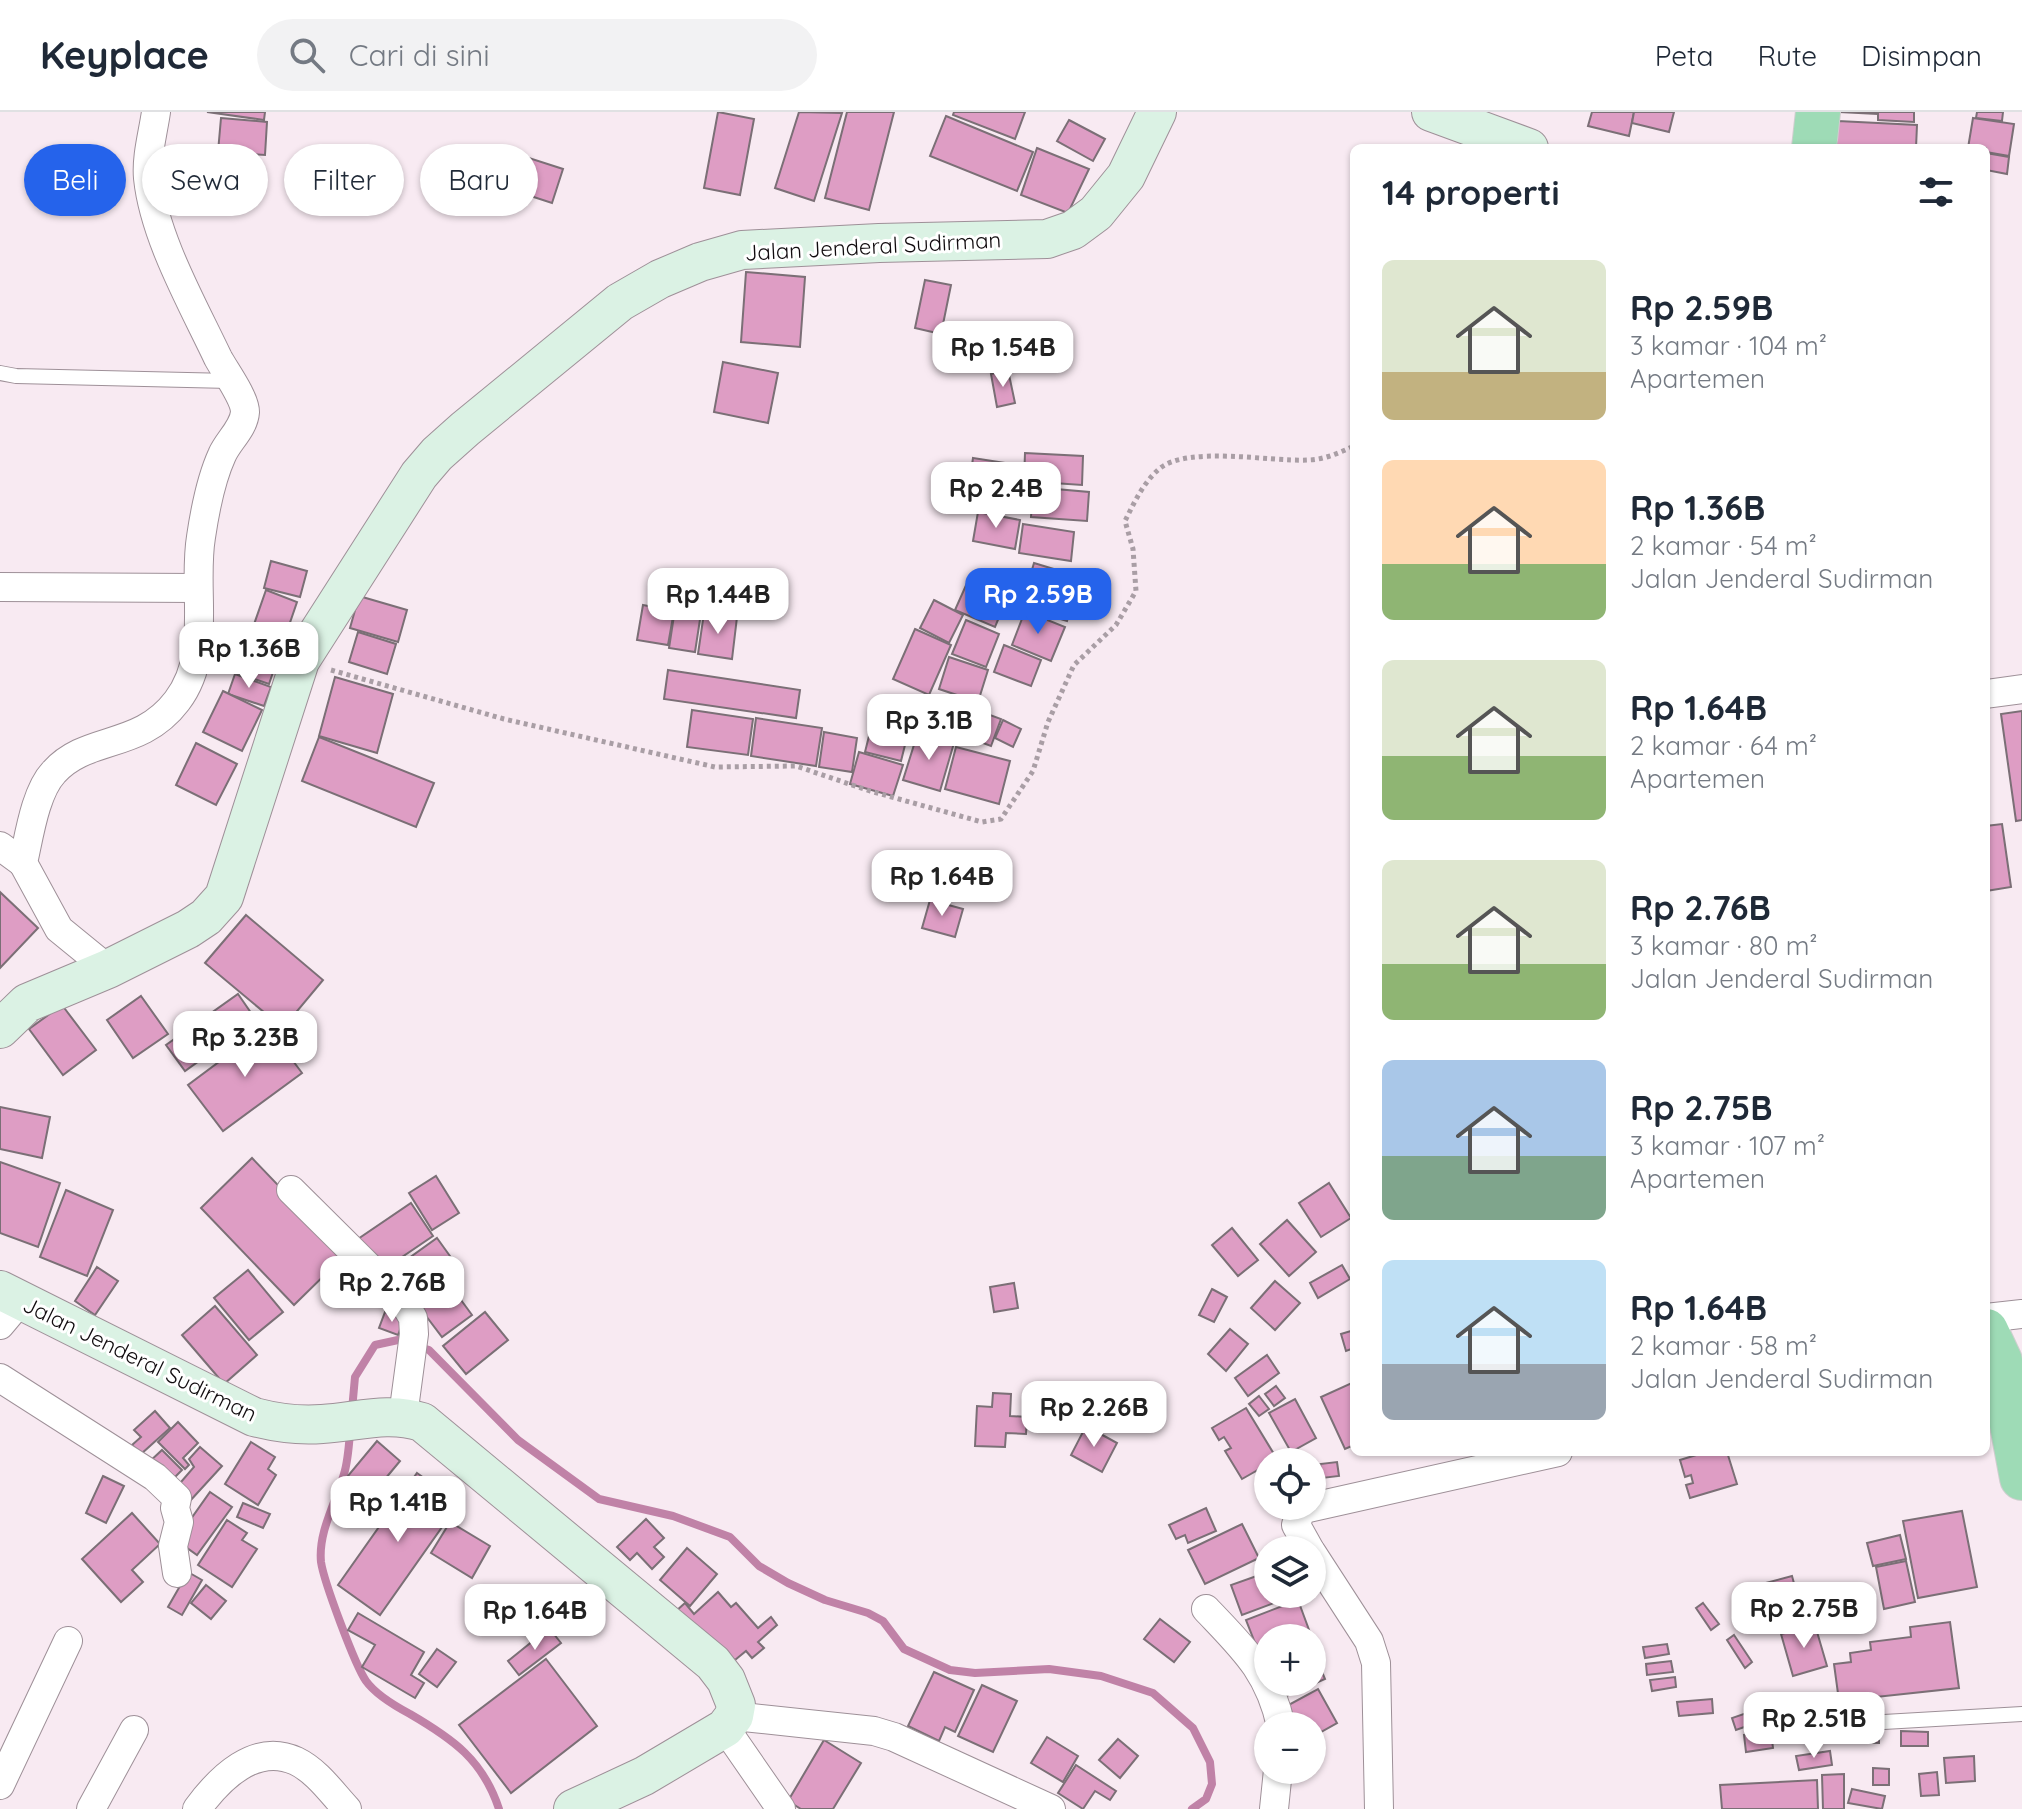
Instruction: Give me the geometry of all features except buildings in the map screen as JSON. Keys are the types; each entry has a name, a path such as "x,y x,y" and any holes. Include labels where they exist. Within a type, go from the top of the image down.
{"highway":[{"path":"1814,144 1818,112"},
{"path":"1991,1351 2022,1478"}],"main road":[{"name":"Jalan Jenderal Sudirman","path":"0,1029 27,1003 108,969 188,929 206,917 224,897 300,661 400,504 437,454 620,302 660,279 700,262 742,250 1047,239 1073,230 1096,213 1126,176 1157,112"},
{"path":"1431,112 1518,144"},
{"name":"Jalan Jenderal Sudirman","path":"7,1305 254,1417 279,1424 326,1424 392,1416"},
{"path":"392,1416 422,1422 439,1433 713,1663 733,1691 736,1705 730,1722 644,1776 573,1809"}],"street":[{"path":"23,863 37,805 52,773 74,755 121,741 156,725 178,700 195,667 200,625 198,588 201,537 222,455 242,423 245,412 178,275 153,205 148,175 156,112"},
{"path":"0,587 198,588"},
{"path":"1990,693 2022,689"},
{"path":"0,846 23,863 59,929 108,969"},
{"path":"291,1190 403,1301 413,1318 410,1370 392,1416"},
{"path":"1990,1318 2022,1314"},
{"path":"0,1378 155,1477 177,1498 175,1508 179,1522 173,1546 177,1573"},
{"path":"1302,1536 1296,1525 1300,1512 1308,1508 1540,1456"},
{"path":"1326,1575 1369,1641 1376,1663 1379,1809"},
{"path":"1206,1609 1264,1673 1278,1712"},
{"path":"0,1785 68,1641"},
{"path":"730,1722 781,1809"},
{"path":"730,1722 884,1734 1051,1809"},
{"path":"91,1809 134,1730"},
{"path":"197,1809 214,1786 241,1765 269,1755 296,1761 318,1777 347,1809"},
{"path":"1274,1809 1277,1784"}],"lane":[{"path":"0,373 16,376 230,381"},
{"path":"1777,1711 1832,1725 2022,1714"}],"path":[{"path":"300,661 504,719 700,764 715,767 796,766 870,791 982,822 1001,819 1033,771 1048,722 1074,665 1116,625 1136,591 1133,549 1125,521 1137,496 1161,467 1191,458 1308,460 1350,448"}],"waterway":[{"path":"352,1410 355,1377 375,1345 398,1340 429,1350 518,1440 599,1499 673,1516 730,1537 759,1566 788,1583 883,1621 904,1649 950,1670 975,1673 1049,1669 1101,1676 1153,1693 1193,1728 1210,1762 1212,1784 1206,1799 1192,1809"},
{"path":"350,1432 345,1469 325,1528 321,1551 323,1572 348,1642 370,1686 465,1752 484,1777 499,1809"}]}
